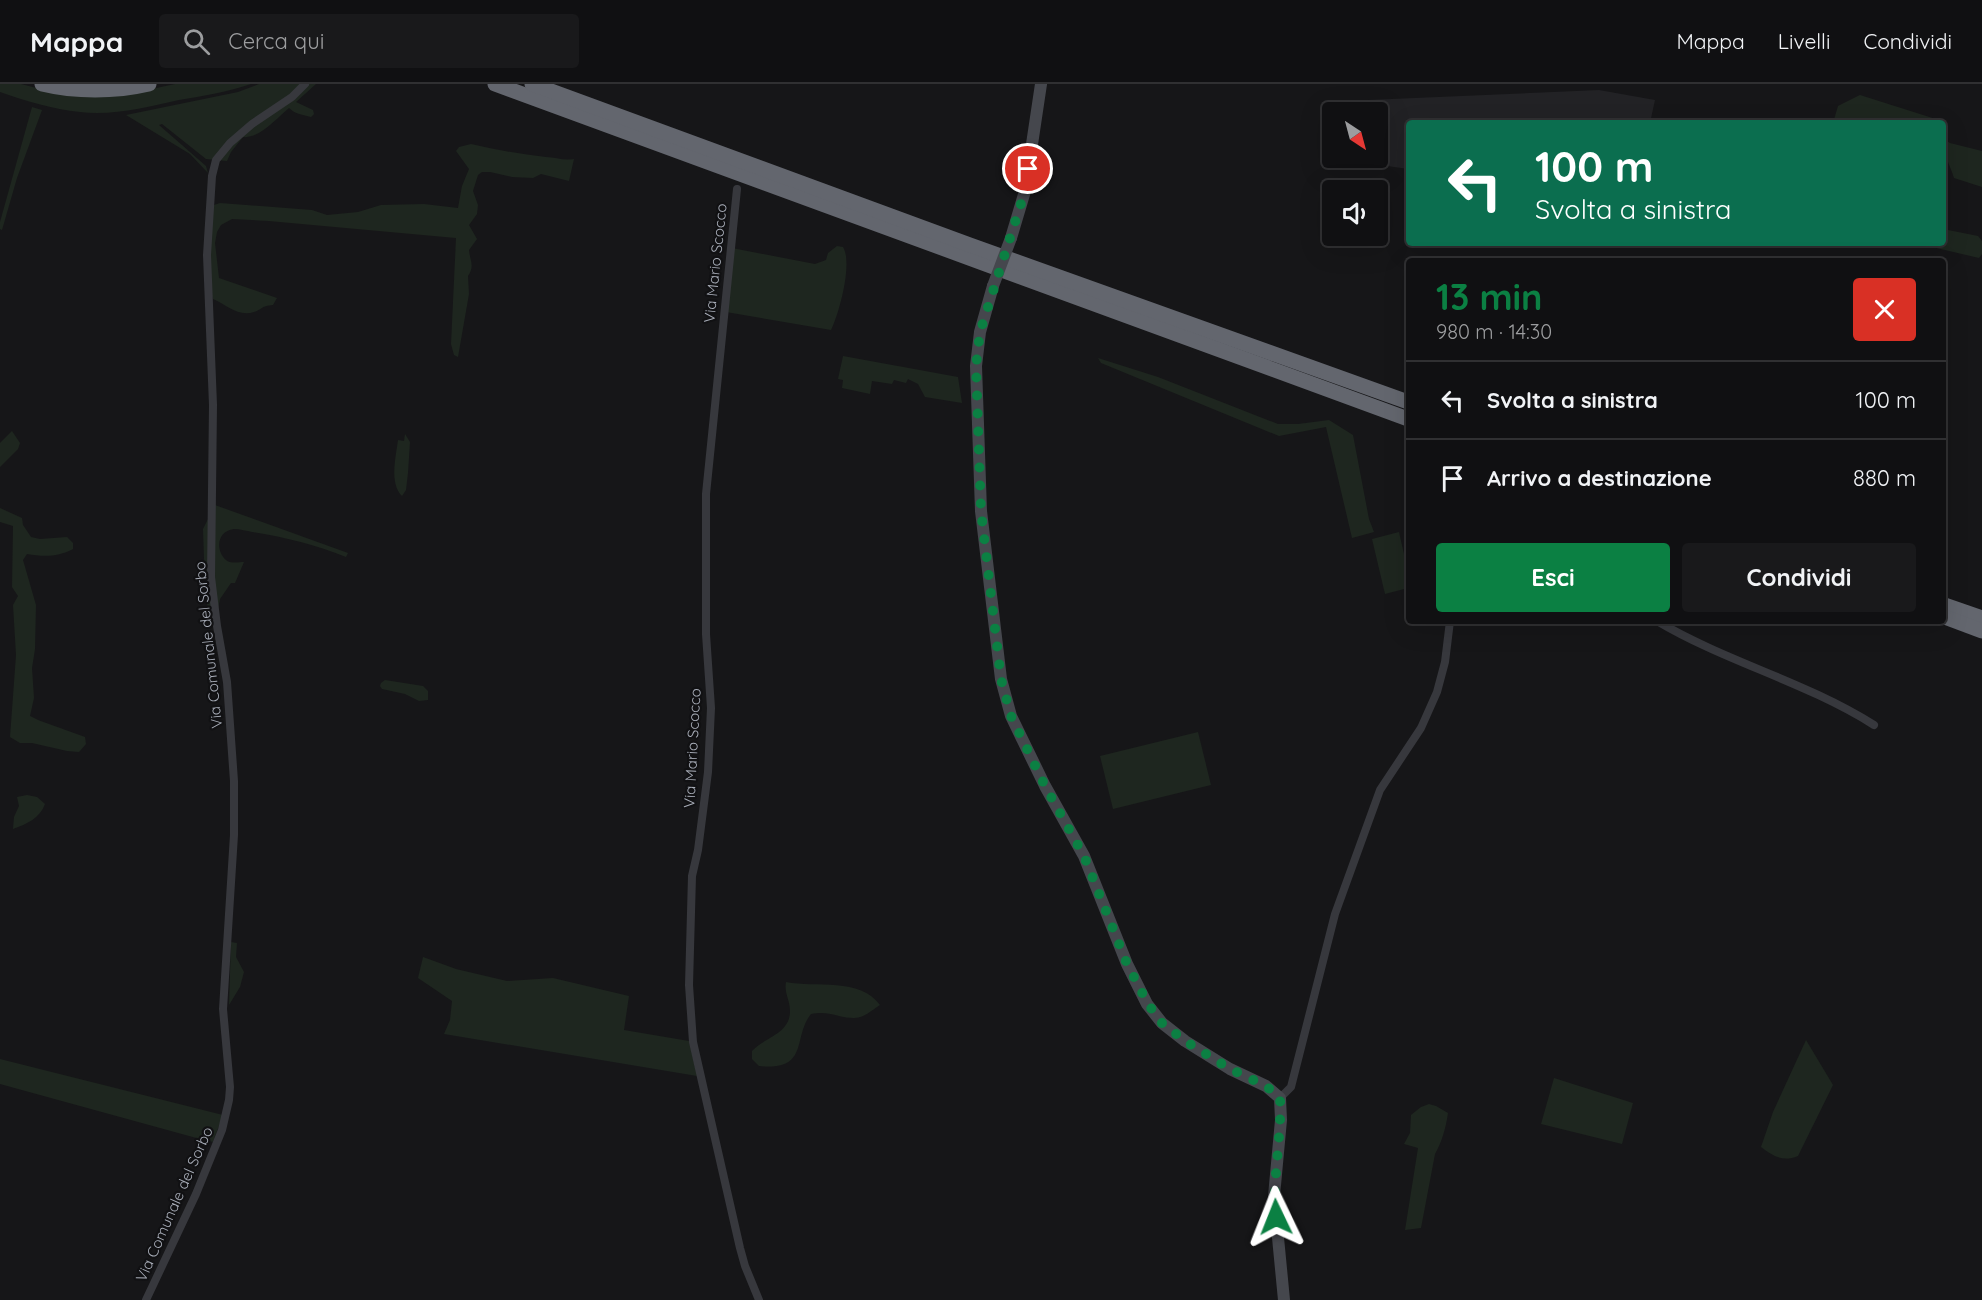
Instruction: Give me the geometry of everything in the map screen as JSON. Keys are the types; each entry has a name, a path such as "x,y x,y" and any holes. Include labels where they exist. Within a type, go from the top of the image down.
{"highway":[{"path":"42,84 58,88 105,89 149,84"},
{"path":"495,84 1406,418"},
{"path":"532,84 970,245 1406,401"},
{"path":"1946,605 1982,618"},
{"path":"1946,618 1982,631"}],"street":[{"name":"Via Comunale del Sorbo","path":"146,1300 196,1194 222,1130 230,1087 223,1010 234,835 234,781 227,682 211,577 213,405 207,255 212,176 216,160 230,143 252,124 292,97 305,84"},
{"path":"1041,84 1025,191 980,332 976,366 981,511 1001,679 1011,716 1045,786 1084,856 1127,964 1148,1004 1162,1023 1185,1041 1230,1069 1266,1086 1280,1098 1281,1120 1274,1196 1284,1300"},
{"name":"Via Mario Scocco","path":"737,189 706,494 706,634 711,708 708,772 698,850 692,876 690,1018 695,1053 740,1248 759,1300"},
{"path":"1280,1098 1291,1088 1335,914 1361,838 1380,790 1421,728 1437,692 1445,662 1450,624"},
{"path":"1662,624 1684,637 1822,697 1874,725"}],"shaded area":[{"path":"0,84 21,84 56,93 133,93 175,84 251,84 224,92 142,108 92,113 60,109 19,98 0,92"},
{"path":"259,84 316,84 296,102 313,110 314,114 311,117 305,116 289,108 255,135 243,137 227,161 206,159 162,124 159,125 206,166 208,173 190,154 126,115 238,92"},
{"path":"1599,90 1655,100 1651,120 1406,120 1406,169 1388,166 1388,102 1368,102 1368,100"},
{"path":"1860,95 1939,120 1834,120 1838,106"},
{"path":"32,107 42,110 17,178 2,230 0,222"},
{"path":"1946,140 1982,151 1982,187 1954,178 1946,156"},
{"path":"471,144 527,155 574,159 569,181 541,174 533,178 512,177 490,172 482,172 478,175 473,191 478,205 477,214 469,225 477,239 469,250 472,266 468,276 469,294 458,357 454,355 451,344 456,238 232,219 221,225 217,232 215,243 219,278 277,298 273,305 248,313 238,312 213,299 209,289 211,206 220,203 312,210 327,215 358,212 381,205 424,204 458,208 462,186 469,169 456,151 459,147"},
{"path":"1946,230 1978,236 1982,241 1982,254 1979,258 1928,246 1946,246"},
{"path":"837,246 843,247 846,255 846,276 838,313 831,330 726,312 732,248 815,264 826,260 828,253"},
{"path":"843,356 958,377 962,403 925,397 918,384 908,379 906,383 894,380 892,384 872,381 870,394 842,388 843,380 838,379"},
{"path":"1098,358 1158,377 1278,424 1329,420 1353,435 1369,519 1374,532 1352,538 1326,427 1279,436 1101,363"},
{"path":"12,431 20,443 18,449 0,467 0,443"},
{"path":"405,434 410,442 406,490 402,496 398,491 394,469 398,440 404,441"},
{"path":"215,505 348,553 346,557 288,539 239,529 228,530 221,537 219,546 222,556 230,562 244,562 235,583 231,583 220,599 218,609 211,612 205,601 207,581 203,529"},
{"path":"0,508 22,518 23,525 31,537 40,539 67,537 73,543 73,549 62,554 45,556 27,554 23,560 36,605 32,668 34,698 30,716 85,737 86,744 79,752 32,743 20,743 10,737 16,655 13,605 18,596 12,587 13,526 0,522"},
{"path":"1399,532 1406,563 1406,589 1385,594 1372,539"},
{"path":"385,680 423,686 428,691 428,700 419,701 405,694 382,689 381,683"},
{"path":"1198,732 1211,785 1113,809 1100,756"},
{"path":"27,795 37,797 45,804 43,809 32,820 13,829 14,817 19,806 17,797"},
{"path":"231,942 237,943 236,957 244,972 240,987 229,1005"},
{"path":"423,957 456,969 507,981 553,978 629,996 624,1030 689,1041 697,1076 444,1034 450,1020 452,1001 418,978"},
{"path":"786,982 849,987 861,990 880,1005 858,1018 823,1013 811,1014 805,1023 793,1058 775,1066 759,1066 752,1059 752,1051 781,1030 789,1019 790,1007"},
{"path":"1806,1040 1833,1085 1798,1156 1788,1159 1779,1158 1761,1147 1773,1112"},
{"path":"0,1059 223,1115 213,1142 200,1139 0,1084"},
{"path":"1554,1078 1633,1103 1622,1144 1541,1124"},
{"path":"1429,1104 1448,1113 1445,1129 1435,1154 1421,1228 1405,1230 1418,1148 1404,1144 1410,1133 1411,1115"}],"route":[{"path":"1028,169 1025,191 980,332 976,366 981,511 1001,679 1011,716 1045,786 1084,856 1127,964 1148,1004 1162,1023 1185,1041 1230,1069 1266,1086 1280,1098 1281,1120 1274,1196 1276,1217"}]}
